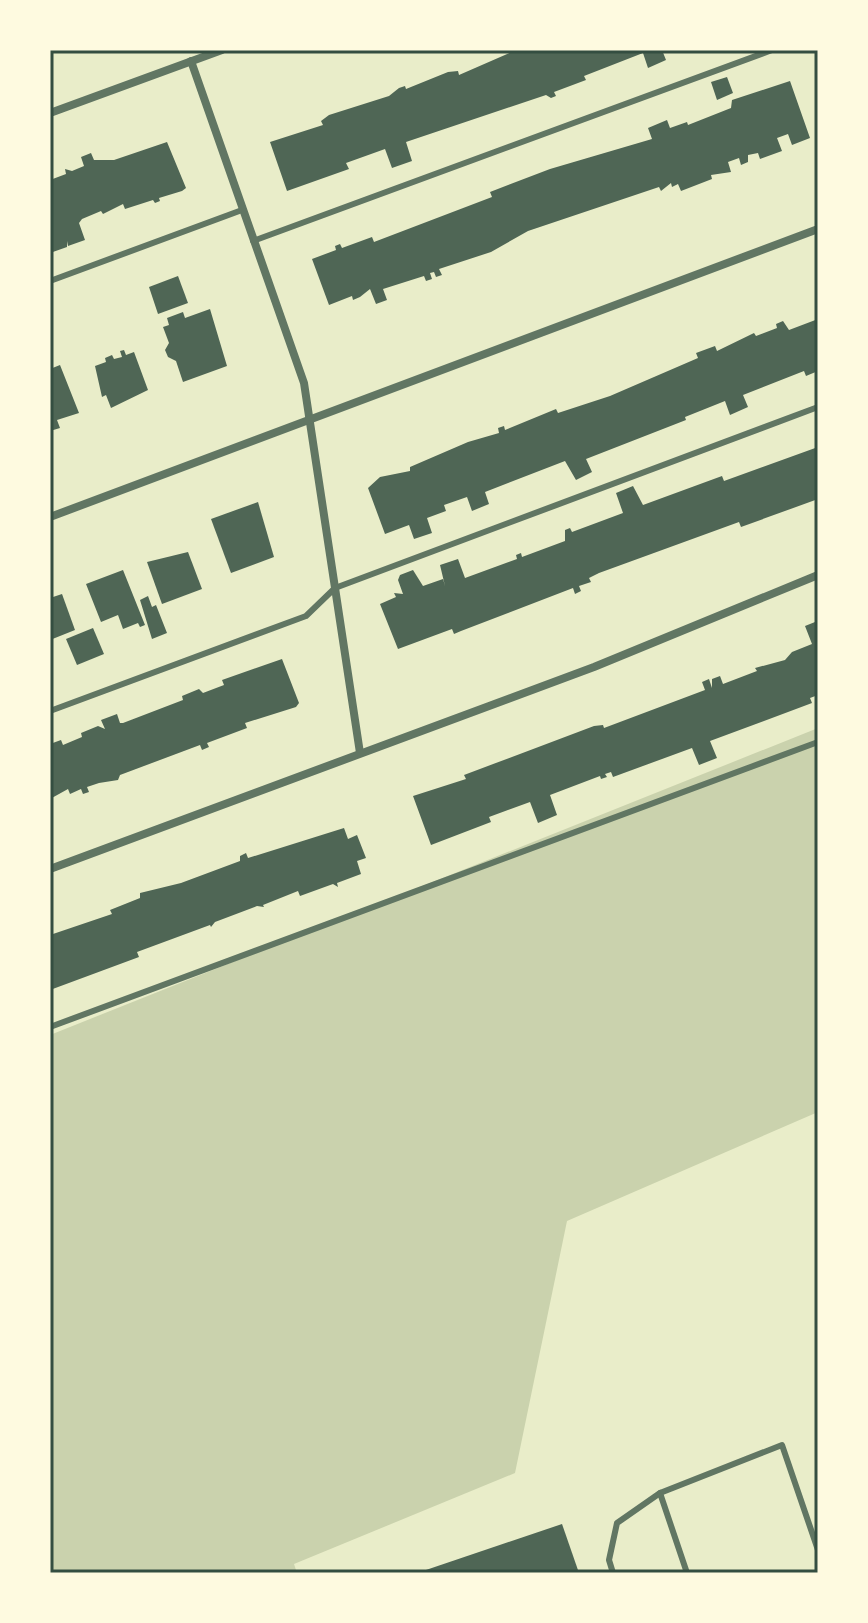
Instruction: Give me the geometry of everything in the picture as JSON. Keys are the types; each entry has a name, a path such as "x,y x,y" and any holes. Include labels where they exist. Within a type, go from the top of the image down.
{"street":[{"path":"50,113 222,50"},
{"path":"191,61 304,383 360,753"},
{"path":"50,517 818,229"},
{"path":"50,869 594,667 818,575"}],"lane":[{"path":"253,241 772,50"},
{"path":"50,281 242,210"},
{"path":"50,711 306,616 335,588 818,407"},
{"path":"50,1027 818,742"},
{"path":"613,1573 609,1560 617,1523 660,1493 782,1445 818,1550"},
{"path":"660,1493 687,1573"}],"green space":[{"path":"818,728 818,1112 567,1221 515,1473 294,1564 297,1573 50,1573 50,1035"}],"building":[{"path":"516,50 662,50 666,60 648,68 643,53 584,76 586,80 554,92 556,96 551,98 546,95 406,142 412,161 392,168 385,149 346,163 349,169 287,191 270,142 323,125 321,121 329,115 389,96 399,88 405,86 406,89 448,72 458,71 459,75"},
{"path":"727,77 733,93 717,100 711,82"},
{"path":"790,81 810,138 792,145 788,134 777,138 782,151 760,159 758,153 748,155 748,162 741,165 739,158 728,162 731,172 711,175 712,179 681,191 678,184 672,187 671,183 661,191 659,187 528,231 491,252 439,269 442,275 436,277 434,272 430,273 432,279 426,281 424,276 383,289 387,300 376,304 370,289 353,300 352,296 329,305 312,259 336,250 335,246 340,244 342,248 372,237 374,242 492,197 490,192 550,169 652,139 648,128 667,120 670,128 687,122 688,125 731,108 732,100"},
{"path":"167,142 186,188 159,198 160,201 155,203 153,200 125,209 123,204 103,214 101,211 82,219 79,223 85,240 68,246 67,241 67,247 50,253 50,180 66,174 65,169 72,171 84,166 81,157 91,153 94,160 114,160"},
{"path":"178,276 188,303 158,314 149,287"},
{"path":"210,309 227,366 183,382 176,361 168,357 165,350 169,343 163,327 169,325 167,318 183,312 185,318"},
{"path":"818,319 818,371 806,376 804,371 743,395 748,407 730,415 725,401 685,417 686,420 586,459 592,472 576,480 565,461 485,492 489,504 472,511 467,497 444,505 446,511 427,518 432,533 414,539 409,525 385,534 368,488 380,477 410,471 410,467 468,442 499,433 498,428 504,426 505,430 556,409 558,413 610,396 698,358 696,353 715,346 717,351 754,333 756,336 777,328 776,324 783,321 789,330"},
{"path":"124,350 126,355 134,352 148,390 111,408 106,395 102,397 95,366 106,362 105,358 112,355 114,359 122,357 120,351"},
{"path":"60,365 79,413 57,420 60,428 50,431 50,369"},
{"path":"818,447 818,499 741,527 739,522 599,573 589,578 591,582 579,586 581,591 575,594 573,588 454,634 452,629 398,649 380,604 396,597 394,593 403,594 398,580 400,575 413,570 423,586 443,579 445,586 440,565 458,559 465,578 517,559 516,555 521,553 522,557 565,541 565,530 570,528 572,532 623,513 616,493 633,486 643,505 722,476 724,481"},
{"path":"258,502 274,557 231,573 211,519"},
{"path":"188,552 202,589 162,604 147,562"},
{"path":"123,570 145,625 140,627 138,623 123,629 118,615 101,622 86,584"},
{"path":"62,594 75,630 50,640 50,598"},
{"path":"148,596 152,607 156,605 167,633 152,639 140,600"},
{"path":"815,622 818,695 810,698 812,703 710,741 717,758 699,765 692,748 613,777 611,772 605,774 607,777 601,779 600,776 550,795 557,815 538,823 530,802 489,817 491,822 431,845 413,796 466,779 464,775 594,726 603,725 604,728 705,690 702,682 709,679 712,688 712,679 720,676 723,684 757,671 755,668 785,660 792,652 812,644 805,626"},
{"path":"93,628 104,654 77,665 66,639"},
{"path":"282,659 299,703 296,707 245,723 247,728 207,743 209,747 202,750 200,745 120,775 118,780 87,787 89,792 83,794 81,789 70,794 68,789 50,799 50,744 61,740 63,745 98,726 105,729 101,720 117,714 120,723 123,723 183,700 182,696 199,689 203,693 224,685 222,680"},
{"path":"344,828 348,839 357,835 366,858 357,861 361,874 337,883 338,887 333,884 300,896 298,891 264,907 257,906 215,922 211,927 137,952 139,957 50,990 50,935 112,914 110,910 140,898 140,893 181,883 240,861 240,856 246,853 248,858"},
{"path":"562,1524 579,1573 420,1573 420,1572"}]}
